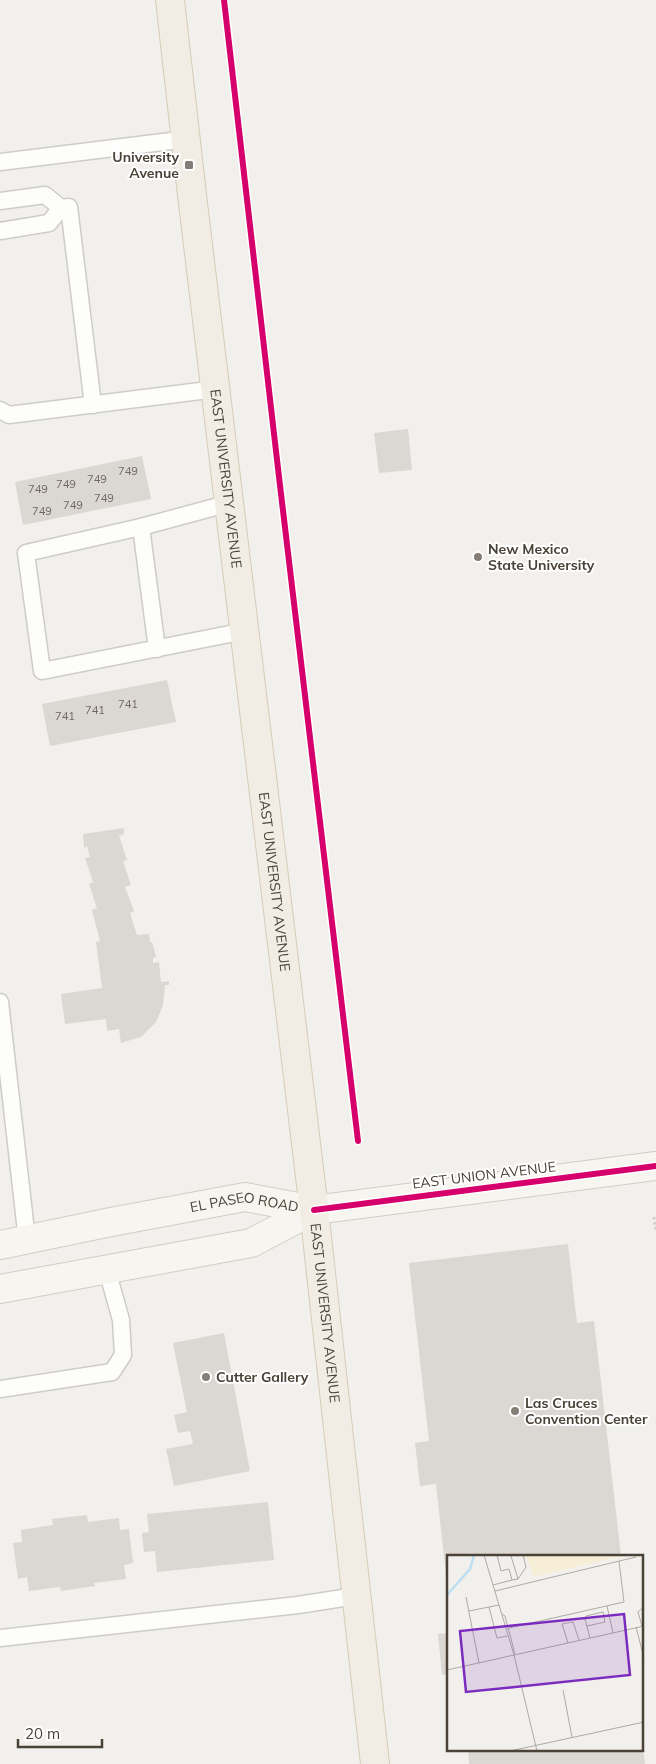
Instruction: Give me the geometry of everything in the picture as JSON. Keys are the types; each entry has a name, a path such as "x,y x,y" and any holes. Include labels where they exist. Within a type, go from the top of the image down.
{"main road":[{"name":"EAST UNIVERSITY AVENUE","path":"170,0 314,1210 375,1764"},
{"name":"EAST UNION AVENUE","path":"314,1210 656,1166"},
{"name":"EL PASEO ROAD","path":"0,1246 111,1222 245,1197 314,1210"},
{"name":"EL PASEO ROAD","path":"0,1289 251,1243 314,1210"}],"lane":[{"path":"0,162 187,139"},
{"path":"0,201 45,195 61,208"},
{"path":"0,231 49,223 61,208 69,207 93,405"},
{"path":"0,410 9,415 216,389"},
{"path":"230,503 141,527 26,553 42,671 244,631"},
{"path":"141,527 158,649"},
{"path":"0,1002 27,1240"},
{"path":"0,1389 112,1372 123,1355 121,1320 107,1270"},
{"path":"0,1638 298,1605 356,1596"}],"path":[{"path":"654,1217 656,1232"}],"building":[{"path":"408,429 412,470 379,473 374,433"},
{"path":"142,456 151,499 23,525 15,482"},
{"path":"167,680 176,722 50,746 42,704"},
{"path":"124,828 124,834 119,836 127,860 123,861 131,885 125,887 134,911 130,913 137,935 149,934 156,957 153,958 153,963 159,962 161,982 169,981 169,985 165,985 163,1005 156,1022 141,1037 121,1043 119,1029 107,1031 106,1019 65,1024 61,994 102,988 96,942 100,941 92,910 97,908 89,884 93,882 85,858 90,857 87,846 84,848 83,834"},
{"name":"Las Cruces Convention Center","path":"568,1244 577,1323 594,1321 621,1555 447,1555 447,1584 436,1484 420,1486 415,1443 429,1441 409,1263"},
{"name":"Cutter Gallery","path":"224,1333 250,1471 174,1486 166,1449 193,1444 190,1431 178,1433 174,1415 187,1412 173,1343"},
{"path":"268,1502 274,1560 157,1572 155,1551 144,1552 142,1533 149,1532 147,1514"},
{"path":"87,1515 88,1522 119,1518 120,1530 129,1529 133,1563 124,1565 126,1579 94,1583 95,1586 61,1591 60,1587 29,1591 27,1577 18,1579 13,1543 22,1542 21,1530 53,1525 52,1519"},
{"path":"447,1633 447,1674 442,1675 438,1634"},
{"path":"468,1752 643,1752 645,1764 469,1764"}],"cycle path":[{"path":"224,0 358,1141"},
{"path":"314,1210 656,1166"}],"place":[{"name":"University Avenue","path":"189,165"},
{"name":"New Mexico State University","path":"478,557"},
{"name":"Cutter Gallery","path":"206,1377"},
{"name":"Las Cruces Convention Center","path":"515,1411"}]}
